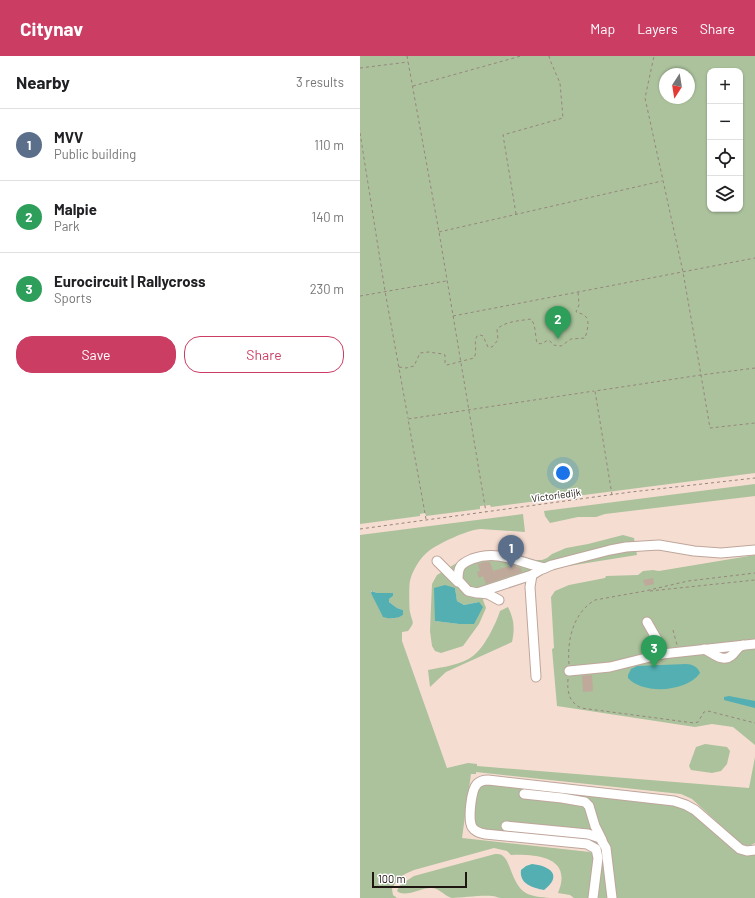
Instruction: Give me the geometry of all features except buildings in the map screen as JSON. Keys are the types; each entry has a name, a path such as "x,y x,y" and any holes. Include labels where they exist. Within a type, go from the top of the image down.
{"lane":[{"path":"479,593 532,575 545,568 610,550 637,546 659,545 706,553 755,550"},
{"path":"458,582 459,567 479,557 494,555 545,568"},
{"path":"437,561 468,591 488,594 499,600"},
{"path":"532,575 530,588 536,677"},
{"path":"647,622 660,638 662,654"},
{"path":"569,671 610,667 662,654 755,644"},
{"path":"593,898 598,858 596,849 588,844 485,834 476,831 472,826 470,817 473,792 476,785 481,781 488,780 674,801 695,810 740,849 747,851 755,850"},
{"path":"524,794 585,802 589,806 596,829 603,841 607,853 612,898"},
{"path":"506,826 588,834 598,836 603,841"}],"path":[{"path":"408,56 486,512"},
{"path":"413,86 521,56"},
{"path":"516,214 503,134 564,118 560,83 549,56"},
{"path":"654,56 645,98 683,272 710,428 755,423"},
{"path":"360,68 408,62"},
{"path":"360,133 385,291 426,520"},
{"path":"439,232 663,180"},
{"path":"453,316 755,258"},
{"path":"360,296 447,280"},
{"path":"399,367 406,368 414,366 420,353 424,352 445,355 446,365 474,358 475,340 477,336 480,334 483,336 486,345 488,347 492,347 498,340 497,329 500,326 531,319 533,322 536,341 540,344 548,340 553,346 559,346 571,339 585,338 587,321 585,316 576,312 578,305 578,292"},
{"path":"408,419 755,368"},
{"path":"595,391 612,495"},
{"name":"Victoriedijk","path":"360,529 612,495 755,478"},
{"path":"755,573 688,581 646,591 595,600 581,613 571,632 568,660 569,695 573,703 581,708 694,723 698,722 704,712 708,711 755,723"},
{"path":"646,591 755,580"},
{"path":"673,630 679,652"}],"green space":[{"path":"360,56 755,56 755,473 491,507 490,505 480,506 480,509 426,516 425,513 420,514 420,516 360,524"},
{"path":"755,484 755,496 605,514 596,517 578,517 550,523 545,516 544,511"},
{"path":"523,514 525,532 481,529 462,534 441,543 430,550 417,564 411,577 409,587 409,606 413,623 408,631 402,632 402,641 447,768 468,763 477,764 477,766 749,788 755,757 755,843 749,846 742,845 692,799 681,794 476,772 476,774 471,774 462,838 590,852 594,857 589,898 574,898 570,895 558,893 561,881 561,872 557,865 550,860 531,855 511,855 507,851 494,848 414,870 405,874 395,883 392,889 393,895 397,898 360,898 360,535","holes":["371,591 377,593 393,593 393,596 389,599 389,602 397,608 403,610 403,615 393,618 383,616"]},
{"path":"623,535 634,538 637,555 532,573 483,590 483,600 486,608 479,624 463,646 441,653 435,651 432,646 430,631 432,584 437,575 455,564 483,554 505,552 535,560 542,560 566,548","holes":["455,588 457,601 464,605 479,602 459,624 435,621"]},
{"path":"755,555 755,745 733,727 712,724 695,727 557,706 552,649 554,648 551,597 555,591 569,585 605,578 606,576 638,575 643,571 659,571"},
{"path":"508,607 512,616 513,624 512,642 446,672 430,687 428,670 458,664 473,656 489,635 500,611"},
{"path":"705,744 727,747 730,751 727,764 721,771 712,773 691,770 689,766 696,747"},
{"path":"484,782 684,806 734,848 755,852 755,898 596,898 599,848 479,830 472,818 474,792"},
{"path":"495,854 501,855 508,862 516,882 523,891 533,896 550,898 501,898 487,896 452,898 433,888 426,888 409,893 400,893 397,891 400,885 414,876"}],"water":[{"path":"445,585 455,588 457,601 464,605 479,602 483,607 474,624 435,621 434,588"},
{"path":"372,591 377,593 393,593 393,596 389,599 389,602 397,608 403,610 403,615 393,618 383,617 371,593"},
{"path":"686,664 694,666 700,673 694,679 675,687 654,689 644,687 628,678 631,669 637,666"},
{"path":"729,696 755,701 755,708 724,700 724,697"},
{"path":"532,864 549,869 552,872 553,880 544,890 531,886 522,879 521,870"}],"place":[{"name":"Malpie","path":"558,339"},
{"name":"MVV","path":"511,568"},
{"name":"Eurocircuit | Rallycross","path":"654,668"}]}
